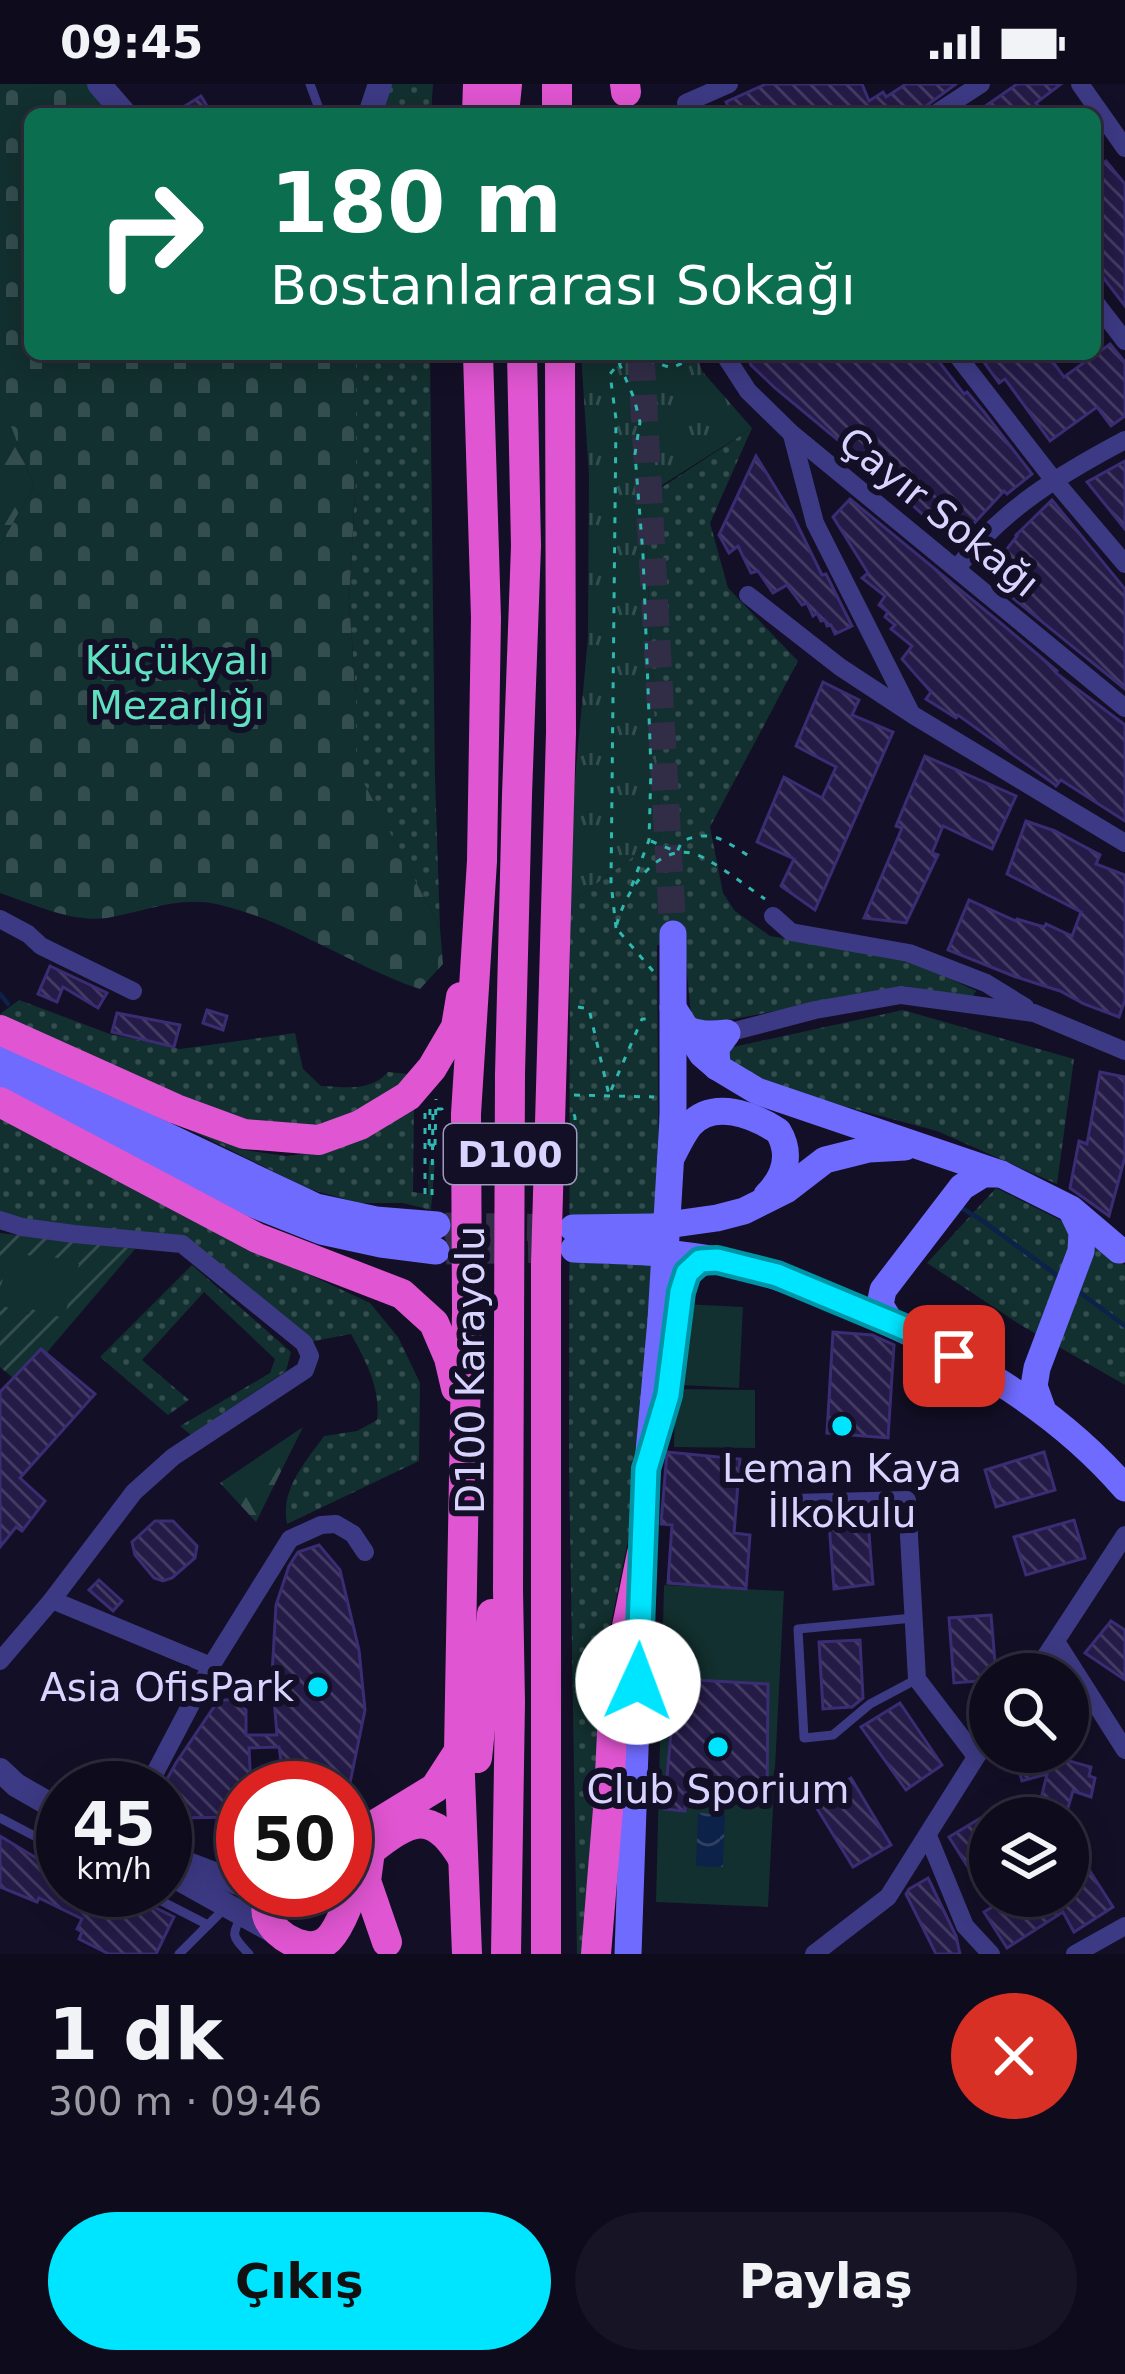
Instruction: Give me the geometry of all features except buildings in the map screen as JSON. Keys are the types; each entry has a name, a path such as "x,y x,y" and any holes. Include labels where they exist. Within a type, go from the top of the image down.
{"highway":[{"path":"468,1954 459,1751 466,1114 482,861 486,618 482,360"},
{"name":"D100 Karayolu","path":"506,1954 511,1028 526,546 522,360"},
{"name":"D100 Karayolu","path":"546,1954 546,1265 560,799 560,360"},
{"path":"0,1030 244,1135 319,1141 360,1125 408,1096 444,1048 455,1028 482,861"},
{"path":"0,1102 256,1238 402,1294 434,1323 449,1358 466,1428"},
{"path":"468,1954 474,1786 508,1465"},
{"path":"596,1954 614,1690 642,1553"},
{"path":"372,1836 435,1788 459,1751"},
{"path":"372,1841 413,1824 430,1823 450,1837 463,1859"},
{"path":"372,1898 389,1948"},
{"path":"268,1917 302,1948 328,1940 334,1917"}],"main road":[{"path":"628,1954 646,1469 671,1158 683,1120 673,934"},
{"path":"676,1013 696,1034 728,1033"},
{"path":"676,1013 702,1054 757,1091 1001,1174 1071,1209 1122,1252"},
{"path":"717,1067 716,1048 728,1033"},
{"path":"0,1058 316,1207 436,1238 381,1244 321,1232 253,1204 67,1108 0,1079"},
{"path":"683,1120 716,1111 749,1116 778,1131 787,1154 778,1184 744,1211"},
{"path":"921,1145 869,1149 825,1160 786,1190 744,1211 574,1239 717,1260 777,1275 916,1333 1043,1411 1099,1458 1125,1488"},
{"path":"891,1323 880,1305 883,1290 962,1187 983,1174 1001,1174"},
{"path":"1043,1411 1034,1386 1037,1368 1079,1258 1082,1232 1071,1209"},
{"path":"1079,1258 1098,1245 1122,1252"},
{"path":"646,1469 668,1395 687,1273 700,1261 717,1260"},
{"path":"992,1380 1020,1379 1037,1368"}],"street":[{"path":"99,84 119,108"},
{"path":"686,100 729,84"},
{"path":"948,108 981,84"},
{"path":"1101,114 1125,148"},
{"path":"1101,310 1125,341"},
{"name":"Çayır Sokağı","path":"728,360 748,391 791,434 1125,708"},
{"path":"961,360 1125,564"},
{"path":"791,434 815,523 913,716"},
{"path":"957,568 1010,511 1053,479 1125,440"},
{"path":"748,595 840,667 913,716 1125,842"},
{"path":"770,908 791,932 909,953 986,983 1034,1013 1125,1051"},
{"path":"0,920 133,992"},
{"path":"728,1033 815,1010 901,995 1034,1013"},
{"path":"0,1220 39,1229 182,1244 304,1343 310,1356 305,1370 173,1457 134,1492 0,1660"},
{"path":"794,1503 908,1500 917,1679 969,1747"},
{"path":"161,1761 211,1666 290,1539 321,1525 336,1524 353,1534 365,1552"},
{"path":"1050,1653 1125,1535"},
{"path":"52,1600 211,1666"},
{"path":"1057,1643 1125,1750"},
{"path":"814,1954 888,1897 969,1765"},
{"path":"1,1775 36,1796"},
{"path":"928,1837 965,1926 991,1954"},
{"path":"260,1917 302,1948"},
{"path":"372,1917 389,1948"},
{"path":"1075,1954 1125,1926"}],"lane":[{"path":"914,1618 799,1629 804,1738 833,1735 870,1704 917,1679"},
{"path":"0,1818 36,1837"},
{"path":"192,1917 208,1925"},
{"path":"179,1954 218,1917"},
{"path":"236,1917 235,1939 249,1954"}],"path":[{"path":"609,1096 642,1019 676,1013 616,928 611,882 616,419 610,374 625,360"},
{"path":"647,360 672,368 689,360"},
{"path":"616,928 649,840 651,770 635,454 640,422 619,363"},
{"path":"631,888 652,866 677,852 682,841 698,835 716,836 749,856"},
{"path":"649,840 677,852 697,854 770,908"},
{"path":"577,1006 589,1009 609,1096"},
{"path":"583,1095 641,1096"},
{"path":"435,1145 434,1116 433,1155 432,1196 425,1195 425,1109 430,1109 429,1145 435,1145 564,1146 575,1146 575,1117 569,1106"}],"green space":[{"name":"Küçükyalı Mezarlığı","path":"0,84 87,84 106,108 24,108 24,360 356,360 349,602 356,768 440,928 443,964 420,989 269,921 216,904 175,903 94,919 53,912 0,893 0,545 34,487 0,397"},
{"path":"390,84 433,84 431,108 385,108"},
{"path":"356,360 430,360 440,928 356,769 349,602"},
{"path":"581,360 698,360 702,371 752,428 644,499 660,837 570,903 572,813 588,637 589,476"},
{"path":"0,396 34,487 0,545"},
{"path":"752,428 710,523 728,588 798,661 710,827 723,893 735,911 770,936 906,958 976,991 972,998 905,986 703,1025 691,1015 684,943 657,945 659,1216 630,1531 604,1657 589,1954 577,1954 569,1464 570,903 660,837 644,499"},
{"path":"19,1000 110,1034 180,1049 295,1033 303,1069 321,1086 357,1087 388,1072 408,1074 402,1083 340,1121 307,1129 261,1128 0,1023 0,1014"},
{"path":"903,1010 1074,1059 1057,1184 937,1131 817,1099 725,1066 724,1049"},
{"path":"414,1105 413,1192 428,1194 429,1161 435,1161 431,1210 403,1203 359,1203 309,1189 146,1108 244,1150 286,1156 312,1153"},
{"path":"0,1115 195,1221 370,1303 398,1337 420,1383 419,1461 287,1524 291,1488 324,1436 357,1431 377,1420 374,1386 351,1334 304,1343 182,1244 0,1217"},
{"path":"996,1188 1078,1229 1125,1265 1125,1385 1019,1324 927,1263"},
{"path":"0,1233 135,1249 20,1384 0,1367"},
{"path":"11,1250 79,1264 64,1318 0,1305"},
{"path":"192,1265 291,1352 286,1371 191,1435 180,1426 270,1373 275,1359 204,1292 142,1360 189,1400 168,1415 100,1357"},
{"path":"684,1304 743,1307 739,1388 681,1385"},
{"path":"675,1389 755,1390 755,1448 674,1447"},
{"path":"303,1427 256,1522 220,1483"},
{"name":"Club Sporium","path":"664,1585 784,1591 768,1907 656,1902"}],"water":[{"path":"698,1813 725,1814 723,1867 696,1866"}],"waterway":[{"path":"0,994 8,1004"},
{"path":"958,1206 1062,1279"},
{"path":"1075,1289 1125,1326"}],"tunnel":[{"path":"641,360 673,934"},
{"path":"445,1226 568,1228"},
{"path":"446,1251 564,1249"}],"place":[{"name":"Leman Kaya İlkokulu","path":"842,1426"},
{"name":"Asia OfisPark","path":"318,1687"},
{"name":"Club Sporium","path":"718,1747"}],"route":[{"path":"638,1682 646,1469 668,1395 687,1273 700,1261 717,1260 777,1275 916,1333 954,1356"}]}
